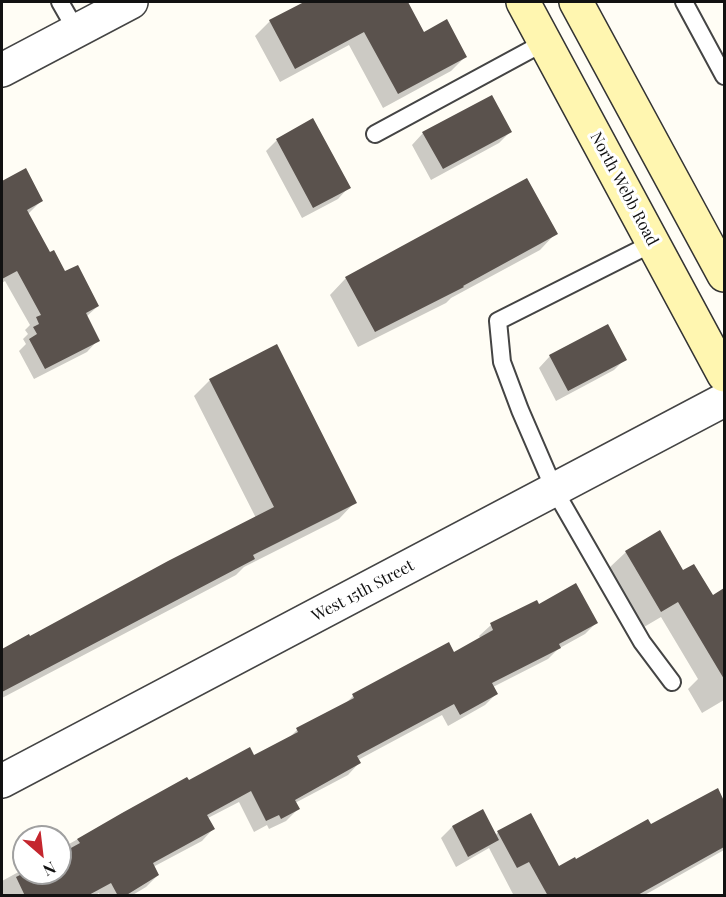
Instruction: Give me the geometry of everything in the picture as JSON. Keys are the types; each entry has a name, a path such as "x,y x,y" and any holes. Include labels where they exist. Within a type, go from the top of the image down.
{"main road":[{"name":"North Webb Road","path":"523,2 724,375"},
{"path":"576,2 724,275"}],"street":[{"path":"2,70 131,2"},
{"name":"West 15th Street","path":"2,781 724,400"}],"lane":[{"path":"60,2 76,30"},
{"path":"684,2 724,76"},
{"path":"375,134 545,42"},
{"path":"653,243 498,321 502,363 555,491 642,642 672,682"}],"building":[{"path":"304,2 408,2 424,32 447,19 467,57 398,94 364,32 295,69 269,20"},
{"path":"492,95 512,132 443,169 422,132"},
{"path":"313,118 351,188 313,208 276,139"},
{"path":"26,168 43,201 27,210 50,252 54,250 65,271 78,265 99,306 86,313 100,341 45,369 29,339 37,334 33,327 39,324 36,317 41,315 17,271 2,279 2,181"},
{"path":"527,178 558,234 464,287 375,332 345,277"},
{"path":"608,324 627,360 568,391 549,355"},
{"path":"277,344 357,503 253,555 255,559 2,692 2,649 274,507 209,379"},
{"path":"660,530 683,570 694,564 713,595 724,588 724,679 678,602 661,612 625,551"},
{"path":"576,583 598,623 559,644 561,648 492,683 498,694 460,715 454,704 357,756 361,763 295,800 300,809 281,819 279,815 266,821 251,791 207,815 215,829 153,863 159,875 125,896 118,896 111,883 87,896 25,896 20,885 72,885 72,847 80,843 77,839 122,813 187,777 189,780 250,747 254,755 298,732 296,728 354,698 352,694 449,642 454,652 493,630 490,623 537,600 539,604"},
{"path":"718,788 724,801 724,847 636,896 548,896 529,862 517,868 497,831 531,813 559,866 648,819 651,824"},
{"path":"483,809 499,840 468,857 452,826"}]}
